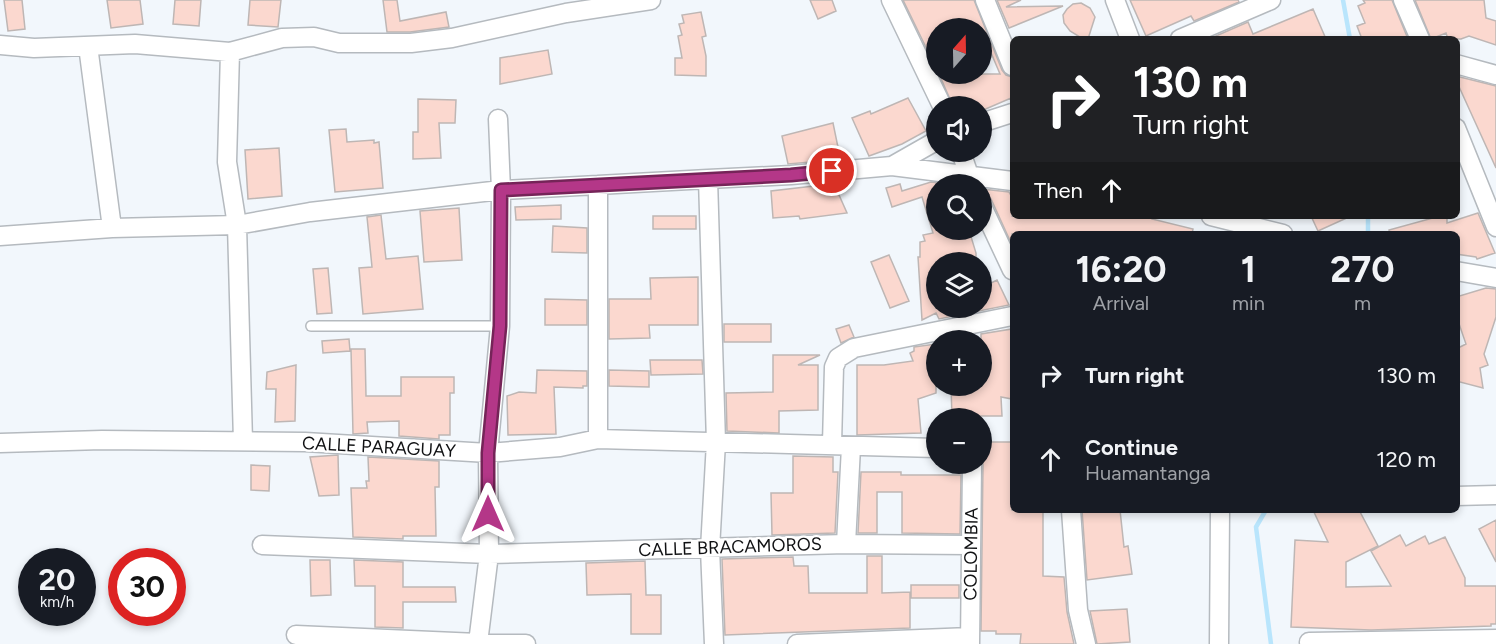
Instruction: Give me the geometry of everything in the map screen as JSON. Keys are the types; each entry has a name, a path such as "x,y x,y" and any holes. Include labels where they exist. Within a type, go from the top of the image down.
{"street":[{"path":"0,45 34,48 135,44 230,52 282,38 314,37 339,42 411,43 452,38 632,1 651,0"},
{"path":"891,0 937,96"},
{"path":"985,0 1010,61"},
{"path":"1115,0 1129,36"},
{"path":"1187,36 1271,0"},
{"path":"1403,0 1419,36"},
{"path":"88,45 112,228"},
{"path":"230,52 227,162 237,225 243,441"},
{"path":"1460,65 1496,75"},
{"path":"992,119 1010,114"},
{"path":"478,644 489,554 488,453 500,326 501,190 498,119"},
{"path":"1460,138 1496,226"},
{"path":"892,165 926,146"},
{"path":"0,236 112,228 237,225 310,212 501,190 791,175 892,165 939,174"},
{"path":"708,179 716,442 710,549 714,644"},
{"path":"992,180 1010,180"},
{"path":"598,185 598,439"},
{"path":"1223,219 1271,231"},
{"path":"992,227 1010,266"},
{"path":"1460,272 1496,278"},
{"path":"832,444 834,368 838,358 854,348 1010,316"},
{"name":"CALLE PARAGUAY","path":"0,443 102,440 305,442 488,453 560,447 598,439 926,448"},
{"path":"846,544 851,447"},
{"name":"COLOMBIA","path":"970,641 972,474"},
{"path":"1460,496 1496,495"},
{"path":"1071,513 1078,610 1086,644"},
{"path":"1219,644 1220,513"},
{"name":"CALLE BRACAMOROS","path":"262,545 489,554 846,544 970,545"},
{"path":"296,635 478,644 526,644"},
{"path":"1309,642 1424,642 1496,639"},
{"path":"797,644 970,641"}],"lane":[{"path":"311,326 500,326"}],"building":[{"path":"4,0 22,0 25,29 8,31"},
{"path":"107,0 140,0 143,24 111,28"},
{"path":"175,0 201,0 199,26 173,24"},
{"path":"250,0 281,0 278,27 248,25"},
{"path":"383,0 397,0 400,21 446,12 449,27 410,32 387,32"},
{"path":"810,0 832,0 836,11 818,19"},
{"path":"903,0 974,0 981,18 926,18 926,47"},
{"path":"997,0 1021,0 1006,7 1063,6 1009,28"},
{"path":"1130,0 1238,0 1239,2 1194,21 1191,16 1146,36"},
{"path":"1363,0 1392,0 1407,36 1361,36 1357,26 1365,23 1358,6 1365,3"},
{"path":"1415,0 1484,0 1486,18 1496,21 1496,45 1469,36 1460,39 1460,36 1447,36 1446,33 1430,36"},
{"path":"1081,3 1090,8 1095,17 1089,36 1078,36 1070,31 1064,23 1063,15 1073,4"},
{"path":"1313,9 1325,36 1216,36 1248,22 1253,34"},
{"path":"701,12 706,36 702,37 706,56 706,76 675,75 675,58 682,58 678,36 682,35 679,24 684,23 682,15"},
{"path":"992,45 1002,70 1010,76 1010,98 992,106 992,96 949,96 943,84 992,84 992,74 1000,74 992,55"},
{"path":"548,50 552,74 500,84 500,58"},
{"path":"1460,77 1496,86 1496,168 1460,89"},
{"path":"908,98 926,131 902,144 869,156 852,118 870,111 871,114"},
{"path":"418,99 456,100 455,123 439,123 441,158 413,159 413,132 418,132"},
{"path":"833,123 840,157 788,164 782,136"},
{"path":"346,129 347,142 374,140 374,143 379,142 383,188 335,192 329,130"},
{"path":"279,148 282,196 248,199 245,150"},
{"path":"900,184 902,191 926,184 926,210 922,197 892,207 886,188"},
{"path":"835,186 847,213 800,219 799,216 773,218 771,191"},
{"path":"992,190 1009,192 1010,219 1152,219 1193,229 1193,231 1010,231 1010,241 992,201"},
{"path":"561,205 561,219 516,220 515,207"},
{"path":"459,208 462,260 424,262 420,211"},
{"path":"1478,213 1495,253 1477,259 1460,255 1460,231 1389,230 1429,219 1447,219 1447,223"},
{"path":"381,215 386,259 418,256 423,309 363,314 359,268 372,267 367,217"},
{"path":"653,216 696,216 696,229 653,229"},
{"path":"1312,219 1344,219 1318,231"},
{"path":"553,226 587,228 587,253 552,252"},
{"path":"926,234 926,240 972,240 976,252 926,252 926,318 922,320 918,257 920,257 920,242 925,241 923,235"},
{"path":"889,255 909,301 890,308 871,262"},
{"path":"328,268 332,313 317,314 313,269"},
{"path":"698,277 698,325 649,325 650,338 609,339 609,299 651,299 650,278"},
{"path":"997,280 1009,305 992,308 992,282"},
{"path":"1486,288 1496,289 1496,317 1484,354 1488,365 1480,368 1483,388 1460,382 1460,347 1466,344 1460,327 1460,296"},
{"path":"545,299 587,300 587,325 545,325"},
{"path":"724,324 771,324 771,342 724,342"},
{"path":"849,325 854,337 841,343 836,329"},
{"path":"1010,329 1010,399 1001,397 1002,416 992,416 992,408 952,408 951,396 992,396 992,332"},
{"path":"349,339 350,351 323,353 322,341"},
{"path":"926,345 927,396 918,399 921,433 857,435 857,365 884,365 913,361 910,353 914,351 914,347"},
{"path":"351,349 365,349 366,396 401,396 401,377 454,377 454,393 450,393 450,435 439,435 439,439 399,436 399,421 367,422 368,433 353,434"},
{"path":"773,355 820,355 798,365 818,365 818,410 779,411 779,433 727,431 726,393 773,392"},
{"path":"650,360 702,360 703,374 651,375"},
{"path":"296,365 295,421 275,422 276,389 266,389 267,372"},
{"path":"537,370 587,371 587,386 583,388 554,387 556,434 508,435 507,396 519,392 536,393"},
{"path":"609,370 649,371 649,387 609,386"},
{"path":"992,442 1010,442 1010,513 1043,513 1043,576 1064,577 1067,612 1074,644 1020,644 1021,634 996,634 996,631 981,631 983,474 992,474"},
{"path":"338,455 339,495 319,496 310,457"},
{"path":"793,456 833,457 833,472 838,472 835,533 772,535 771,493 793,493"},
{"path":"368,457 439,461 439,487 435,487 436,536 403,536 403,539 353,537 351,488 367,488"},
{"path":"251,465 270,466 269,491 251,490"},
{"path":"861,472 961,475 960,534 902,533 902,492 877,492 877,533 858,533"},
{"path":"1082,513 1120,513 1124,547 1128,546 1132,574 1087,580"},
{"path":"1314,513 1361,513 1378,546 1346,562 1346,587 1391,586 1371,551 1400,535 1406,546 1425,536 1429,544 1445,537 1465,578 1465,586 1496,586 1496,624 1371,630 1291,627 1295,540 1328,542"},
{"path":"1496,520 1496,562 1479,529"},
{"path":"867,556 882,556 882,593 910,592 910,628 725,635 722,559 793,557 794,566 808,566 809,593 867,593"},
{"path":"310,560 330,560 331,595 311,596"},
{"path":"354,560 403,562 403,587 455,587 456,602 403,602 403,628 375,627 375,586 355,586"},
{"path":"645,561 646,595 661,595 661,634 631,634 631,594 587,595 586,563"},
{"path":"911,585 959,585 959,598 911,598"},
{"path":"1127,609 1130,642 1097,644 1090,611"}],"waterway":[{"path":"1343,0 1349,36"},
{"path":"1368,219 1368,231"},
{"path":"1264,513 1256,527 1271,644"}],"route":[{"path":"488,514 488,453 500,326 501,190 832,171"}]}
